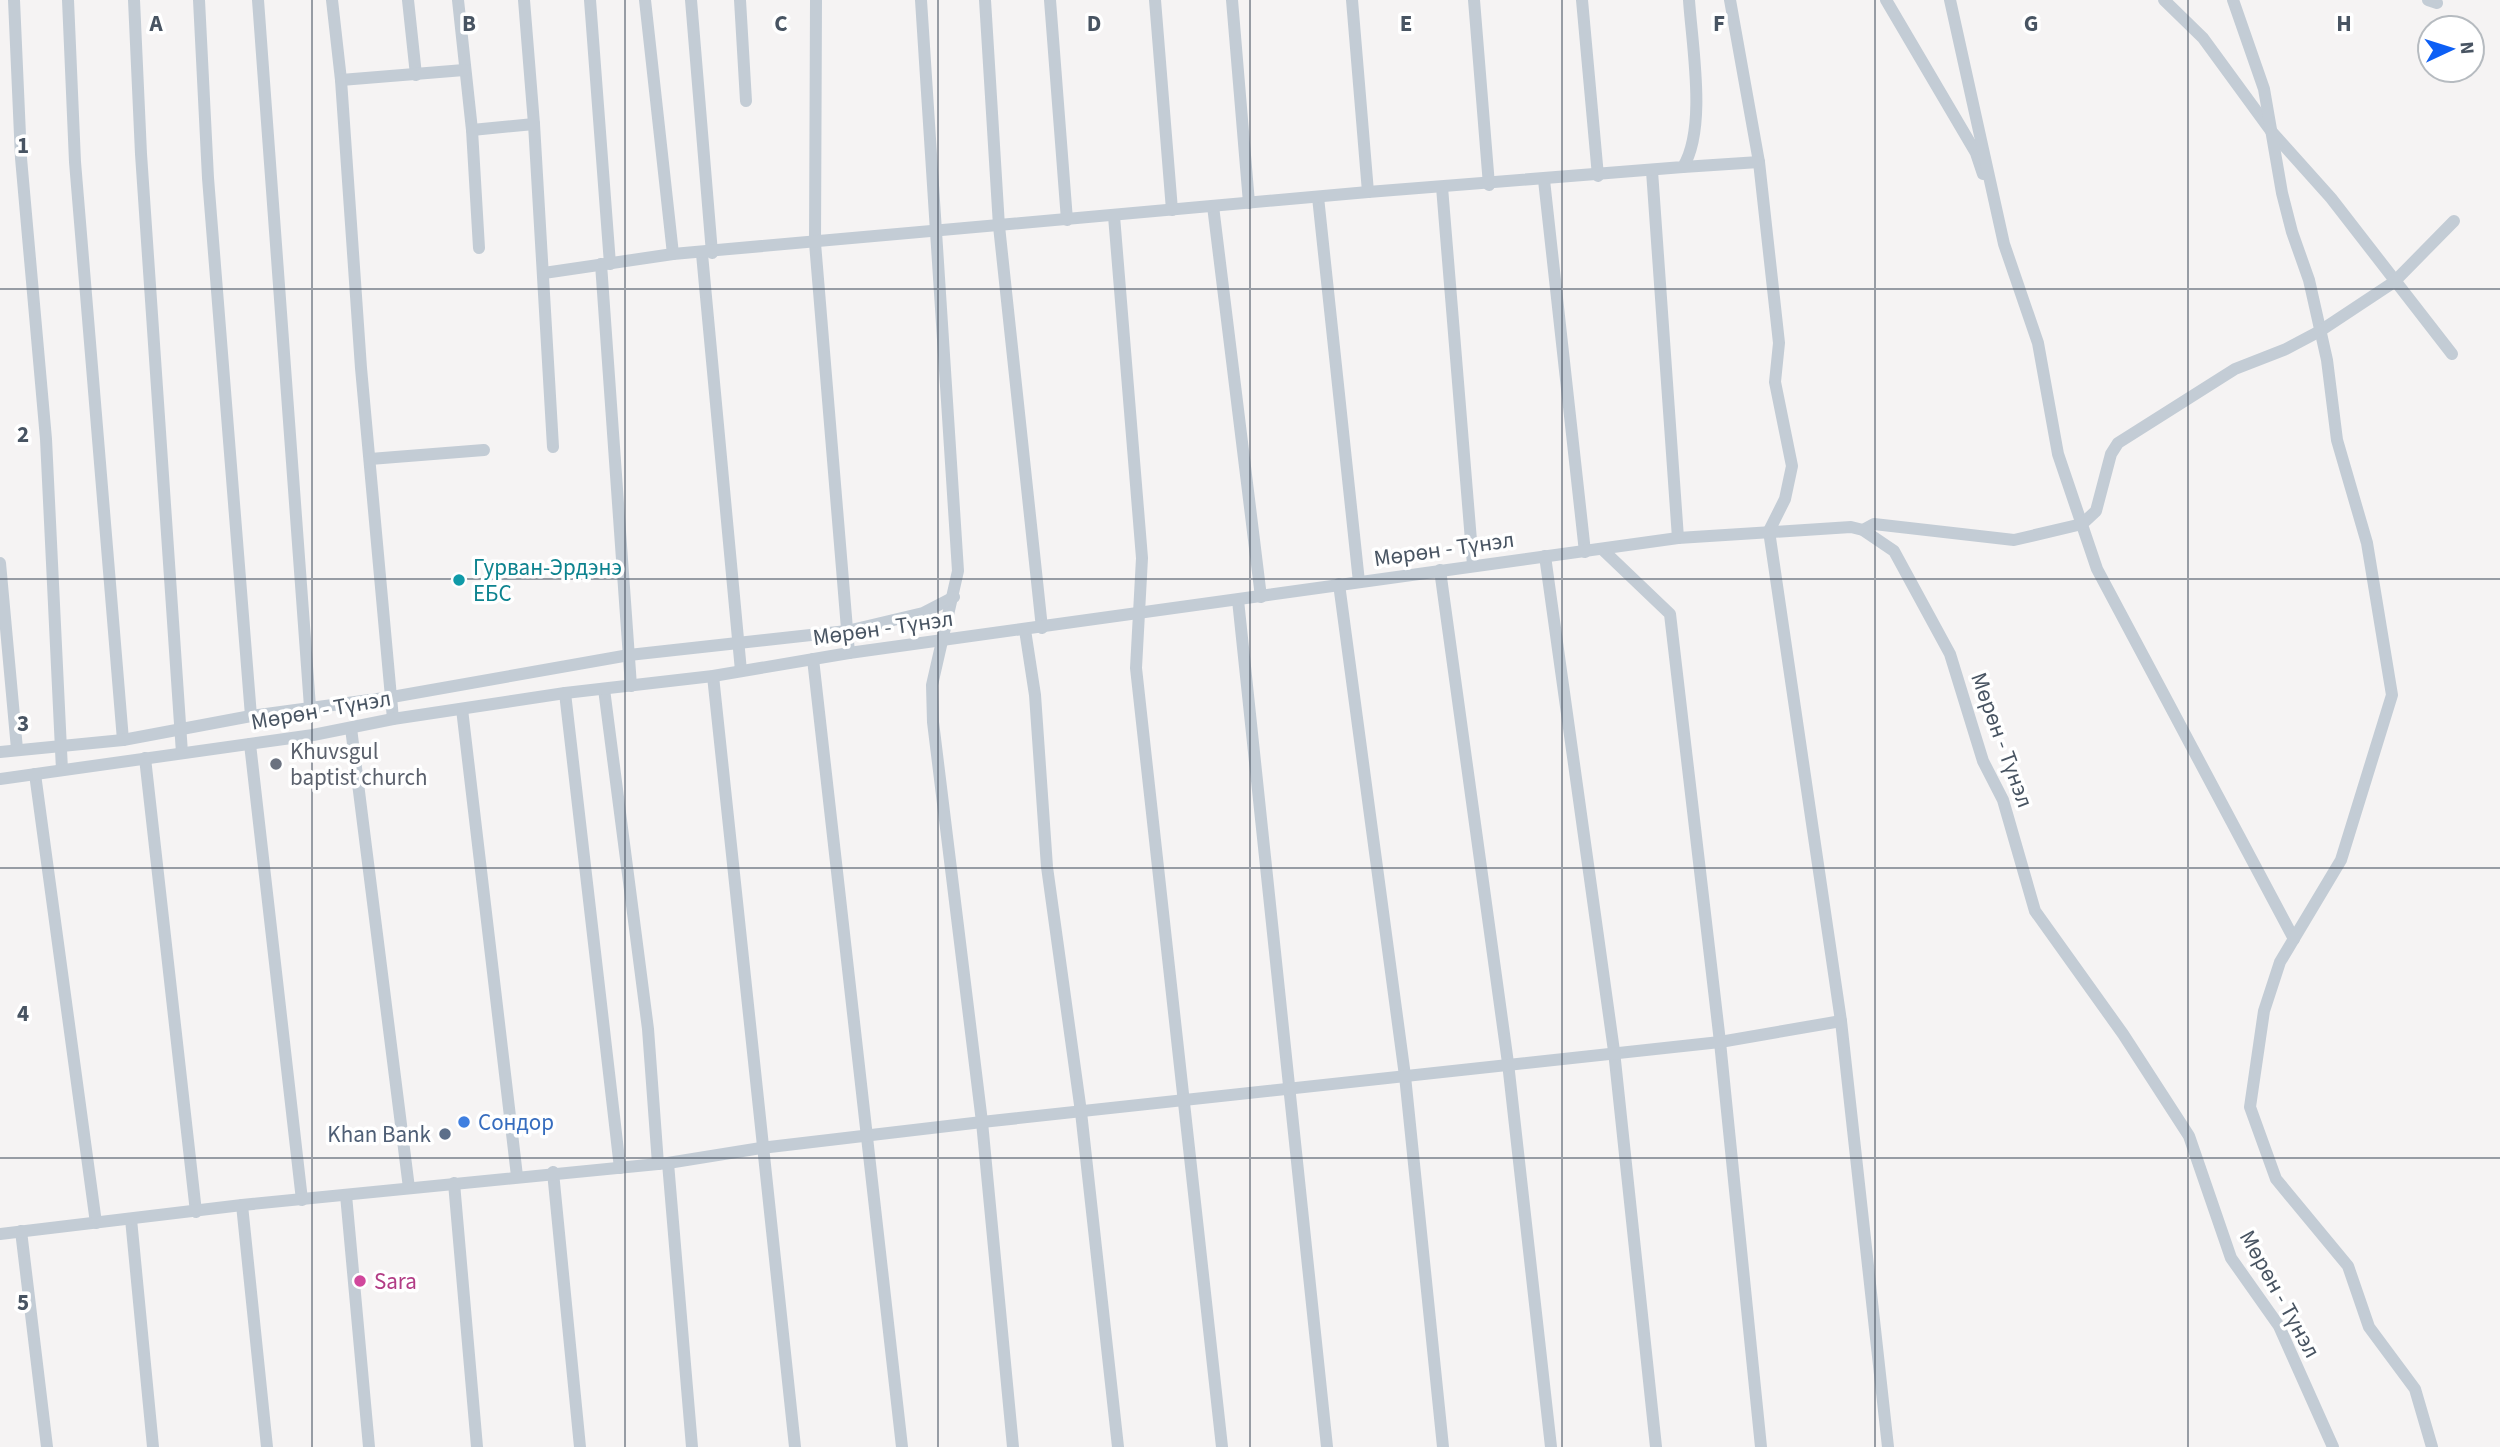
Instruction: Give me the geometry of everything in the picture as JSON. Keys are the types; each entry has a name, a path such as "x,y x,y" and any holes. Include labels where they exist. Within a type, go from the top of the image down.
{"street":[{"path":"14,0 21,158 46,439 62,770"},
{"path":"68,0 75,162 123,740"},
{"path":"134,0 141,154 182,753"},
{"path":"200,0 208,178 250,716"},
{"path":"258,0 310,707"},
{"path":"332,0 341,80 393,719"},
{"path":"408,0 416,75"},
{"path":"458,0 472,131 479,248"},
{"path":"524,0 544,273 553,447"},
{"path":"590,0 631,686"},
{"path":"645,0 673,254"},
{"path":"691,0 707,254 741,671"},
{"path":"740,0 746,101"},
{"path":"816,0 816,243 849,653"},
{"path":"921,0 958,571 932,685 934,735 982,1122 1013,1447"},
{"path":"985,0 999,226 1042,628"},
{"path":"1050,0 1067,220"},
{"path":"1154,0 1172,210"},
{"path":"1232,0 1250,203"},
{"path":"1352,0 1368,192"},
{"path":"1474,0 1489,185"},
{"path":"1582,0 1598,176"},
{"path":"1683,167 1693,152 1695,109 1689,0"},
{"path":"1730,0 1759,162 1779,343 1775,382 1792,466 1785,499 1769,531 1841,1021 1888,1447"},
{"path":"1886,0 1976,153 1999,221"},
{"path":"1950,0 2004,244 2038,343 2058,454 2097,569 2294,939"},
{"path":"2164,0 2203,38 2271,131 2331,198 2452,354"},
{"path":"2233,0 2264,89 2288,219 2309,280 2337,440 2367,543 2392,695 2341,860 2280,962 2264,1012 2250,1107 2276,1179 2348,1266 2369,1327 2415,1389 2432,1447"},
{"path":"341,80 464,70"},
{"path":"472,131 534,124"},
{"path":"544,273 673,254 707,254 1368,192 1489,185 1759,162"},
{"path":"1651,171 1678,538"},
{"path":"1544,180 1585,552"},
{"path":"1442,187 1473,565"},
{"path":"1318,197 1359,582"},
{"path":"1213,206 1261,597"},
{"path":"1114,216 1142,558 1136,668 1222,1447"},
{"path":"1863,530 1874,524 2014,540 2082,524 2096,511 2111,454 2125,438 2235,369 2319,331 2394,282 2454,221"},
{"path":"370,459 484,450"},
{"name":"Мөрөн - Түнэл","path":"0,779 250,744 565,693 713,676 849,653 1042,628 1473,565 1603,550 1678,538 1851,527 1863,530 1894,551 1950,654 1983,761 2003,800 2035,911 2123,1034 2189,1136 2231,1258 2279,1326 2333,1447"},
{"path":"1603,550 1670,614 1720,1042 1760,1447"},
{"path":"1545,556 1614,1051 1656,1447"},
{"path":"0,563 18,749"},
{"path":"1440,570 1508,1063 1551,1447"},
{"path":"1339,584 1405,1076 1443,1447"},
{"path":"0,752 123,740 250,716 391,697 629,655 847,631 923,613 954,597"},
{"path":"1238,600 1327,1447"},
{"path":"1025,630 1035,695 1046,867 1081,1112 1118,1447"},
{"path":"813,659 902,1447"},
{"path":"713,676 761,1148 795,1447"},
{"path":"604,689 648,1029 692,1447"},
{"path":"565,693 620,1168"},
{"path":"462,709 517,1176"},
{"path":"351,728 410,1188"},
{"path":"250,744 302,1200"},
{"path":"145,758 196,1212"},
{"path":"34,774 96,1223"},
{"path":"0,1234 553,1171 620,1168 982,1122 1614,1051 1720,1042 1841,1021"},
{"path":"553,1171 580,1447"},
{"path":"454,1183 477,1447"},
{"path":"346,1195 369,1447"},
{"path":"242,1205 267,1447"},
{"path":"131,1219 153,1447"},
{"path":"21,1231 47,1447"}],"place":[{"name":"Гурван-Эрдэнэ ЕБС","path":"459,580"},
{"name":"Khuvsgul baptist church","path":"276,764"},
{"name":"Сондор","path":"464,1122"},
{"name":"Khan Bank","path":"445,1134"},
{"name":"Sara","path":"360,1281"}]}
